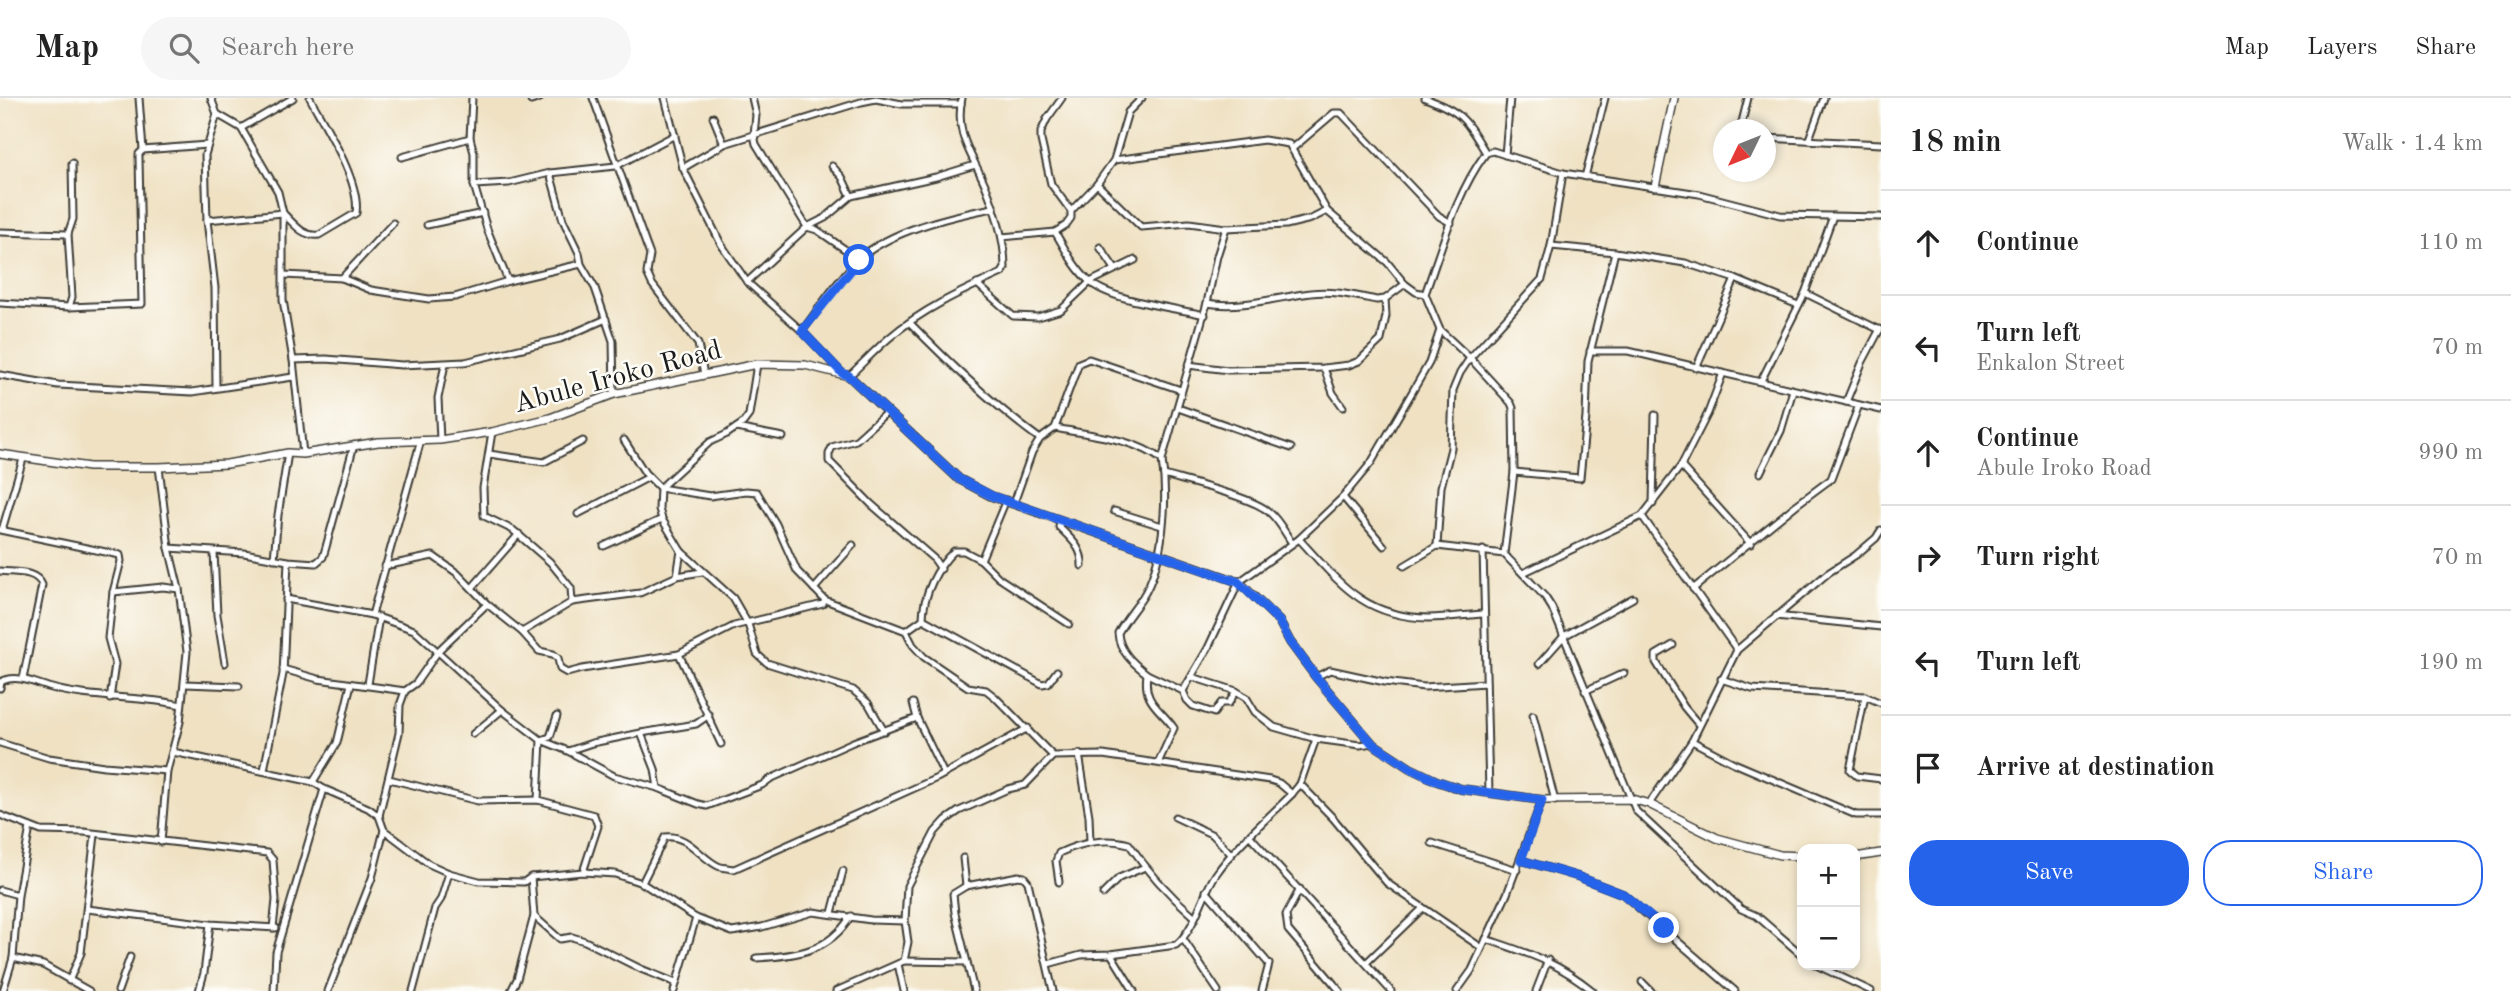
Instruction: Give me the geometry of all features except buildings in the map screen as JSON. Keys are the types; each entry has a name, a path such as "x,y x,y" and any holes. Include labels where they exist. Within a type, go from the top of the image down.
{"street":[{"path":"139,98 144,150"},
{"path":"211,98 217,114 205,155 207,220 215,288 216,388"},
{"path":"241,128 293,98"},
{"path":"284,213 305,234 313,236 356,213 349,171 310,98"},
{"path":"472,98 470,138 474,153 474,186 487,229 508,281"},
{"path":"531,101 540,98"},
{"path":"593,98 647,247 647,273 652,284 698,344 704,375"},
{"path":"665,98 683,168 715,233 747,282 959,479 992,496 1238,582 1279,621 1290,642 1316,677 1372,743 1410,768 1437,781 1461,789 1555,802 1632,799 1649,804 1717,838 1770,852 1797,855"},
{"path":"752,98 757,128 754,135 756,144 807,228 817,230 859,260"},
{"path":"1062,98 1047,119 1041,132 1041,140 1051,184 1071,211"},
{"path":"1129,98 1132,106"},
{"path":"1002,237 1055,232 1066,225 1071,211 1097,184 1114,160 1132,106 1142,98"},
{"path":"1425,98 1460,113 1486,153"},
{"path":"1505,155 1510,98"},
{"path":"1586,177 1605,98"},
{"path":"1655,187 1674,98"},
{"path":"1743,119 1748,98"},
{"path":"1809,139 1824,98"},
{"path":"683,168 723,144 797,120 876,99 902,104 962,101 962,130 967,152 993,208 1002,237 1006,268 1002,273 940,303 910,323 846,375"},
{"path":"1293,148 1335,113 1341,113 1439,215 1451,223"},
{"path":"217,114 241,128 278,192 284,213 283,300 293,360 303,453"},
{"path":"713,117 723,144"},
{"path":"474,186 509,183 550,173 617,166 675,135"},
{"path":"402,157 470,138"},
{"path":"1776,139 1881,144"},
{"path":"1114,160 1264,140 1282,142 1293,148 1327,211 1387,262 1405,284 1416,292 1425,294"},
{"path":"0,303 69,307 142,304 139,154 144,150 207,145"},
{"path":"1504,554 1514,472 1511,402 1440,330 1425,294 1470,178 1486,153 1493,151 1563,173 1699,194 1780,215 1881,217"},
{"path":"69,307 72,298 68,234 73,219 72,163"},
{"path":"832,166 842,177 850,196"},
{"path":"747,282 807,228 825,218 850,196 975,166"},
{"path":"550,173 563,220 579,253 581,264 595,288 614,341 614,394"},
{"path":"1437,546 1441,487 1451,448 1453,390 1470,358 1542,279 1551,246 1563,173"},
{"path":"1097,184 1142,227 1189,223 1226,228 1286,225 1311,219 1327,211"},
{"path":"802,331 859,260 879,245 909,231 955,216 993,208"},
{"path":"207,220 284,213"},
{"path":"427,225 483,213"},
{"path":"1760,382 1804,293 1833,216"},
{"path":"342,278 393,223"},
{"path":"1226,228 1217,256 1205,315 1162,460 1162,526 1158,555 1143,597 1129,613 1118,633 1121,646 1134,664 1147,674 1183,691 1187,701 1193,706 1214,713 1222,703 1229,703 1236,691"},
{"path":"0,232 68,234"},
{"path":"1055,232 1069,256 1090,282 1107,292 1205,315"},
{"path":"1551,246 1615,252 1685,263 1735,279 1798,305"},
{"path":"1100,247 1115,269"},
{"path":"1514,472 1580,478 1588,361 1615,252"},
{"path":"977,284 1013,317 1038,317 1061,310 1090,282 1135,260"},
{"path":"284,275 342,278 371,290 429,299 455,297 581,264"},
{"path":"1696,368 1735,279"},
{"path":"1208,303 1217,305 1255,302 1328,292 1377,300 1385,299 1405,284"},
{"path":"1804,293 1880,329 1846,402"},
{"path":"1188,365 1228,370 1349,365 1372,351 1381,340 1386,316 1385,299"},
{"path":"293,360 326,359 402,365 465,362 559,339 606,319"},
{"path":"910,323 957,371 1003,412 1040,439"},
{"path":"1183,691 1238,582 1299,539 1343,497 1371,463 1429,363 1440,330"},
{"path":"1590,351 1628,351 1881,410"},
{"path":"981,560 1032,452 1040,439 1055,428 1079,363 1089,359 1181,390"},
{"path":"440,440 438,398 445,364"},
{"path":"757,365 749,415 736,428 710,442 660,488 659,509 662,519 681,551 733,598 748,624 757,654 762,660 853,690 868,703 884,731"},
{"name":"Abule Iroko Road","path":"0,454 89,467 227,464 354,445 440,440 492,432 550,418 614,394 757,365 805,365 846,375"},
{"path":"1324,368 1333,393 1343,407"},
{"path":"1523,573 1642,516 1681,466 1709,413 1723,373"},
{"path":"0,375 58,385 192,392 293,377"},
{"path":"1760,473 1781,431 1793,390"},
{"path":"1693,589 1831,479 1859,405"},
{"path":"1178,408 1291,447"},
{"path":"887,412 856,440 832,447 828,454 829,461 871,504 934,559 941,569"},
{"path":"1653,504 1655,415"},
{"path":"736,428 783,437"},
{"path":"1055,428 1150,451 1162,460"},
{"path":"492,432 483,488 484,516 519,534 564,578 573,593 572,602"},
{"path":"372,615 421,440"},
{"path":"624,440 649,477 660,488 710,496 757,492 776,524 797,571 825,600 906,631 913,645 924,657 968,687 986,691 995,697 1053,756"},
{"path":"489,454 544,462 583,441"},
{"path":"169,548 316,563 323,557 354,445"},
{"path":"274,559 288,453"},
{"path":"23,459 1,530 120,555 108,638 115,664 110,699"},
{"path":"1681,466 1751,544"},
{"path":"159,467 169,548 179,589 187,652 185,684 167,771 160,842"},
{"path":"1164,475 1224,492 1262,507 1270,512 1293,543"},
{"path":"578,514 649,477"},
{"path":"1343,497 1384,546"},
{"path":"1114,511 1162,526"},
{"path":"1642,516 1737,650"},
{"path":"604,546 662,519"},
{"path":"1060,521 1059,527 1072,540 1082,556 1082,566"},
{"path":"1649,804 1692,741 1737,650 1828,573 1856,555 1876,538 1881,530"},
{"path":"472,588 519,534"},
{"path":"1299,539 1341,584 1367,605 1391,614 1430,618 1483,614"},
{"path":"814,589 853,545"},
{"path":"1404,566 1437,546 1504,554 1545,597 1564,636 1636,811 1741,909 1757,916 1797,951"},
{"path":"1483,550 1489,793"},
{"path":"677,576 681,551"},
{"path":"906,631 923,619 929,590 954,551 964,551 981,560 999,578 1069,624"},
{"path":"214,552 217,615 225,663"},
{"path":"385,566 433,556 457,573 539,651 558,658 559,669 567,674 582,669 679,654 734,626 823,604 825,600"},
{"path":"934,559 948,557"},
{"path":"264,770 283,669 288,561"},
{"path":"0,571 34,574 42,585 23,679"},
{"path":"522,632 572,602 640,593 677,576 702,572"},
{"path":"113,592 163,587 179,589"},
{"path":"1538,664 1564,636 1633,598"},
{"path":"286,599 372,615 414,630 502,710 541,740 614,776 707,806 762,785 853,742 917,718"},
{"path":"379,816 399,733 400,705 405,691 439,650 487,604"},
{"path":"1776,616 1881,627"},
{"path":"368,684 379,617"},
{"path":"923,619 1042,684 1048,683 1057,671"},
{"path":"1673,645 1656,655 1656,662 1699,726"},
{"path":"679,654 721,744"},
{"path":"283,669 318,679 405,691"},
{"path":"1316,677 1330,670 1404,685 1436,687 1486,683"},
{"path":"1585,691 1624,673"},
{"path":"1147,674 1150,702 1174,728 1158,761"},
{"path":"1192,677 1236,691 1246,697 1255,712 1274,727 1316,739 1360,745 1372,743"},
{"path":"0,688 1,682 8,678 23,679 55,689 110,699 130,696 181,705"},
{"path":"1721,679 1752,689 1865,696 1881,702"},
{"path":"185,684 239,686"},
{"path":"313,782 337,743 351,684"},
{"path":"1865,696 1850,770 1857,776 1881,779"},
{"path":"913,703 917,718 944,774"},
{"path":"473,734 502,710"},
{"path":"568,751 642,733 696,724 709,715"},
{"path":"1533,715 1555,802"},
{"path":"541,740 550,737 557,716"},
{"path":"642,883 665,837 676,837 692,846 720,868 734,869 944,774 1028,729"},
{"path":"642,733 655,769 658,788"},
{"path":"1048,964 1081,955 1111,954 1176,945 1195,917 1206,891 1231,854 1300,784 1316,739"},
{"path":"538,800 541,740"},
{"path":"1692,741 1734,763 1856,815 1881,815"},
{"path":"0,743 49,758 167,771"},
{"path":"173,752 313,782 368,808 379,816 384,830 429,864 479,881 524,882 531,877 583,872 615,874 642,883 696,918 732,932 762,927 813,912 871,920 905,921"},
{"path":"1079,754 1089,816 1090,842"},
{"path":"904,991 901,963 908,942 905,921 907,886 935,832 959,811 1008,789 1025,785 1053,756 1079,754 1158,761 1270,779 1292,794"},
{"path":"389,779 478,801 538,800 594,815 598,822 583,872"},
{"path":"1300,784 1334,818 1387,883 1482,948"},
{"path":"274,991 276,952 324,789"},
{"path":"1457,991 1472,970 1517,870 1542,800"},
{"path":"0,815 41,831 84,832 271,855 276,900 273,928"},
{"path":"1175,817 1213,835 1231,854"},
{"path":"3,991 13,958 18,895 30,827"},
{"path":"328,991 372,878 384,830"},
{"path":"69,981 81,953 95,835"},
{"path":"1250,836 1391,991"},
{"path":"1059,882 1056,861 1059,853 1090,842 1122,842 1129,844 1169,895 1195,917"},
{"path":"1432,844 1517,870"},
{"path":"1860,856 1881,853"},
{"path":"963,859 966,886"},
{"path":"1521,860 1579,877 1623,894 1731,990"},
{"path":"1103,894 1119,878 1145,867"},
{"path":"832,913 843,871"},
{"path":"413,991 435,908 441,899 449,873"},
{"path":"974,991 952,900 956,890 966,886 1018,876 1024,877 1028,882 1054,991"},
{"path":"511,991 517,979 534,916 531,877"},
{"path":"1300,889 1286,915 1288,930 1340,991"},
{"path":"0,890 18,895"},
{"path":"1206,891 1269,964 1262,991"},
{"path":"1366,964 1423,908"},
{"path":"87,909 210,924 283,928"},
{"path":"534,916 560,939 572,937 585,941 640,969 676,983"},
{"path":"756,958 797,955 816,948 843,930 851,916"},
{"path":"674,991 696,918"},
{"path":"199,991 210,924"},
{"path":"1182,939 1218,991"},
{"path":"1486,939 1548,960 1593,991"},
{"path":"1111,954 1134,991"},
{"path":"118,991 130,957"},
{"path":"13,958 43,965 89,991"},
{"path":"1536,991 1548,960"},
{"path":"836,991 901,963 967,962"},
{"path":"1831,970 1871,991"},
{"path":"1642,982 1651,991"}],"route":[{"path":"859,260 802,331 842,373 849,376 959,479 992,496 1238,582 1279,621 1290,642 1316,677 1372,743 1410,768 1437,781 1461,789 1542,800 1521,860 1579,877 1623,894 1664,928"}]}
